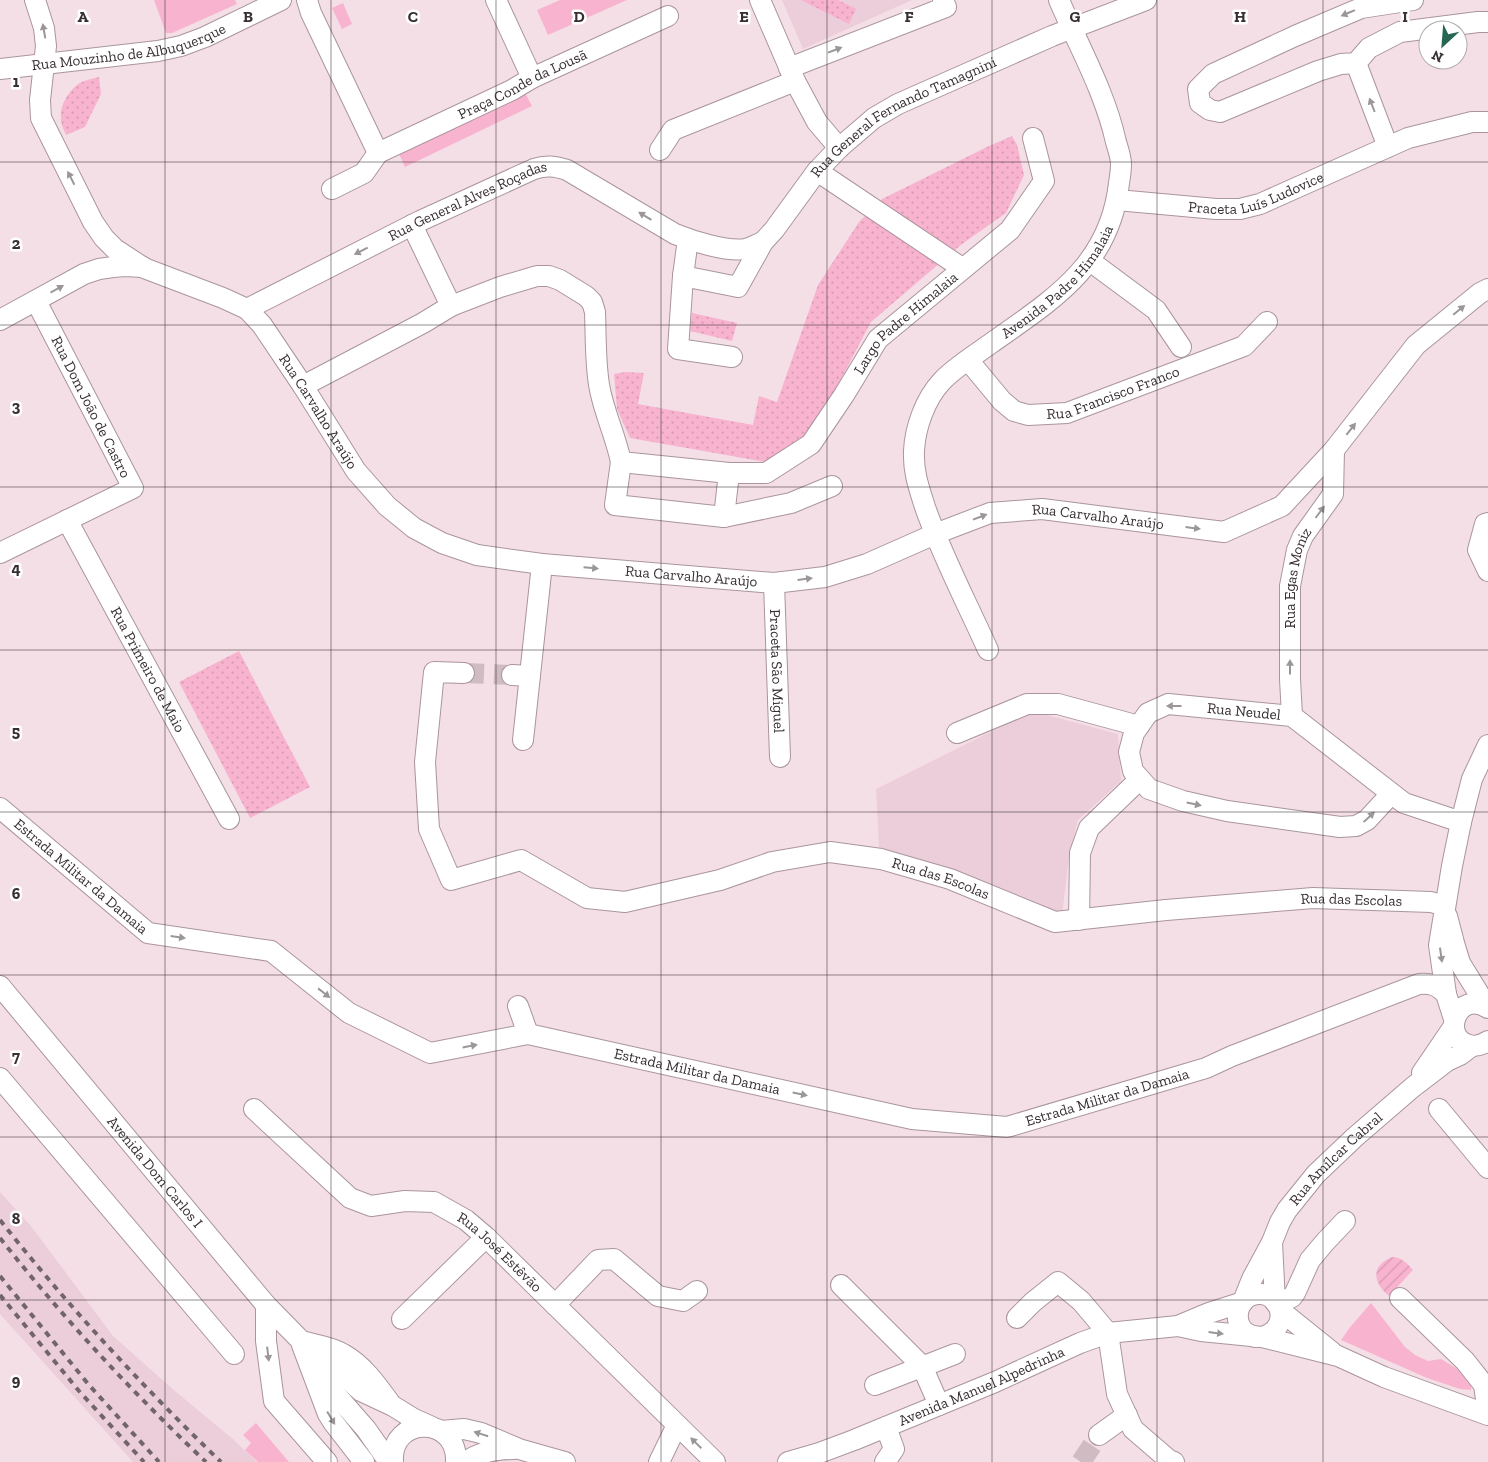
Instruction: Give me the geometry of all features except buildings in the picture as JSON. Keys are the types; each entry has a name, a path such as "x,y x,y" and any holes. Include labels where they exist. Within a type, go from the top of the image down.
{"street":[{"name":"Rua Carvalho Araújo","path":"35,0 44,28 46,46 40,118 93,222 104,238 115,249 144,268 222,298 247,310 262,326 303,386 356,471 386,506 414,528 442,543 477,555 542,564 774,583 825,576 868,564 935,534 990,513 1042,508 1224,532 1282,506 1334,450 1416,345 1488,288"},
{"name":"Rua Mouzinho de Albuquerque","path":"0,69 158,51 181,46 204,38 281,0"},
{"path":"307,0 310,12 378,153 364,173 332,189"},
{"path":"496,0 532,78"},
{"path":"760,0 792,75 817,122 839,148"},
{"path":"660,150 673,130 946,6 943,0"},
{"name":"Avenida Padre Himalaia","path":"988,650 935,534 914,474 914,452 917,427 927,404 941,382 968,360 1049,302 1078,276 1101,243 1112,219 1117,200 1121,163 1112,125 1086,58 1059,0"},
{"name":"Rua General Fernando Tamagnini","path":"683,276 738,287 763,242 817,171 839,148 874,118 898,104 1072,28 1146,0"},
{"path":"1413,0 1361,8 1213,74 1198,89 1200,103 1210,110 1220,112 1318,71 1341,64 1356,63 1369,48 1400,32 1488,22"},
{"name":"Praça Conde da Lousã","path":"378,153 512,90 532,78 668,16"},
{"path":"1356,63 1388,147"},
{"name":"Praceta Luís Ludovice","path":"1117,200 1216,209 1240,209 1260,204 1408,138 1472,122 1488,122"},
{"name":"Largo Padre Himalaia","path":"621,462 729,473 766,473 811,444 878,339 1010,230 1044,181 1033,138"},
{"name":"Rua General Alves Roçadas","path":"247,310 412,225 534,169 545,166 557,166 567,170 675,234 688,239 730,249 746,249 763,242"},
{"path":"817,171 962,268"},
{"path":"84,274 95,262 98,252 98,240 93,222"},
{"path":"412,225 451,306"},
{"path":"688,239 683,276 678,349 732,357"},
{"path":"1090,261 1156,310 1181,347"},
{"path":"0,320 84,274 112,266 144,268"},
{"path":"303,386 423,323 451,306 500,287 537,276 549,276 560,280 586,296 592,302 595,312 599,388 604,409 618,444 621,462 615,505 724,517 791,503 832,486"},
{"name":"Rua Dom João de Castro","path":"0,553 133,488 36,301"},
{"name":"Rua Francisco Franco","path":"968,360 1002,401 1014,411 1028,415 1067,413 1244,346 1267,322"},
{"name":"Rua Egas Moniz","path":"1292,716 1290,586 1297,550 1303,536 1333,494 1334,450"},
{"path":"724,517 729,473"},
{"name":"Rua Primeiro de Maio","path":"67,520 229,820"},
{"path":"1488,523 1485,524 1478,550 1488,571"},
{"path":"523,740 521,676 542,564"},
{"name":"Praceta São Miguel","path":"774,583 780,757"},
{"name":"Rua das Escolas","path":"464,673 434,672 425,762 429,829 451,880 521,860 587,898 625,902 720,880 772,862 830,852 881,859 950,879 1055,922 1166,910 1313,898 1431,902 1445,906"},
{"path":"956,733 1027,704 1058,704 1139,726"},
{"name":"Rua Neudel","path":"1140,780 1133,771 1129,752 1134,733 1148,713 1168,704 1292,716 1404,803 1461,822"},
{"path":"1482,1046 1465,1044 1455,1033 1446,994 1439,945 1461,822 1472,780 1488,745"},
{"path":"1079,920 1080,853 1089,828 1140,780 1149,789 1183,801 1227,811 1340,826 1356,826 1367,820 1391,794"},
{"name":"Estrada Militar da Damaia","path":"0,808 148,933 271,951 350,1013 430,1054 528,1034 912,1118 1007,1126 1206,1068 1232,1056 1419,984 1430,983 1439,987 1446,994"},
{"path":"1445,906 1460,963 1488,1008"},
{"name":"Avenida Dom Carlos I","path":"0,986 266,1305 315,1355 342,1374 361,1391 437,1429"},
{"name":"Rua Amílcar Cabral","path":"1413,1087 1454,1022 1457,1013 1468,1004 1481,1004 1488,1008"},
{"path":"518,1006 528,1034"},
{"name":"Rua Amílcar Cabral","path":"1244,1301 1252,1279 1272,1242 1280,1222 1287,1210 1316,1174 1355,1136 1413,1087 1447,1061 1482,1046"},
{"path":"0,1078 234,1354"},
{"name":"Rua José Estêvão","path":"254,1109 350,1198 371,1206 405,1201 434,1202 466,1220 486,1237 715,1462"},
{"path":"1439,1109 1488,1168"},
{"path":"1258,1337 1269,1335 1279,1326 1281,1319 1278,1306 1295,1293 1310,1260 1345,1222"},
{"path":"402,1319 486,1237"},
{"name":"Rua Amílcar Cabral","path":"1272,1242 1278,1306"},
{"path":"555,1306 598,1260 614,1258 658,1296 683,1301 697,1292"},
{"path":"1017,1318 1058,1282 1081,1301 1108,1333 1117,1394 1132,1429 1168,1460 1174,1462"},
{"path":"841,1285 922,1366 939,1406"},
{"name":"Avenida Manuel Alpedrinha","path":"1338,1356 1266,1295 1251,1295 1240,1305 1237,1313 1238,1321 1241,1328 1247,1334 1338,1356 1384,1377 1488,1415"},
{"path":"1400,1298 1465,1361 1484,1385 1488,1415"},
{"name":"Avenida Manuel Alpedrinha","path":"788,1462 819,1453 886,1428 995,1382 1080,1343 1108,1333 1178,1326 1244,1301"},
{"path":"266,1305 266,1341 274,1402 326,1462"},
{"name":"Avenida Manuel Alpedrinha","path":"1178,1326 1201,1331 1258,1337"},
{"path":"301,1340 342,1353 353,1360 374,1381 393,1406"},
{"path":"301,1340 328,1414 364,1462"},
{"path":"875,1385 955,1354"},
{"name":"Avenida Dom Carlos I","path":"315,1355 331,1389 366,1429 389,1462"},
{"path":"1099,1434 1126,1415"},
{"path":"660,1462 677,1425"},
{"path":"393,1462 394,1450 398,1441 404,1434 422,1426 437,1429 464,1429 481,1433 519,1449 565,1462"},
{"path":"885,1462 894,1449 886,1428"},
{"path":"437,1429 448,1437 454,1445 456,1462"},
{"path":"466,1462 493,1450 519,1449"}],"shaded area":[{"path":"154,0 235,0 237,4 172,33 166,33"},
{"path":"560,0 627,0 548,35 537,10"},
{"path":"782,0 912,0 803,49"},
{"path":"801,0 838,0 856,9 849,24"},
{"path":"343,3 352,24 342,29 332,8"},
{"path":"99,77 101,94 85,127 66,135 61,124 61,110 67,96 79,83"},
{"path":"525,93 532,106 405,167 399,154"},
{"path":"1012,136 1017,145 1024,175 1006,213 962,244 871,322 830,400 806,438 766,462 630,438 617,409 614,374 625,372 644,373 638,404 753,425 759,396 777,402 818,285 859,222 882,199"},
{"path":"692,313 737,323 732,341 690,331"},
{"path":"239,651 310,787 250,818 179,682"},
{"path":"1032,711 1118,734 1121,781 1078,820 1069,856 1062,916 879,847 876,789"},
{"path":"0,1192 31,1226 113,1336 257,1462 133,1462 0,1314"},
{"path":"1392,1257 1404,1261 1413,1270 1389,1296 1380,1286 1376,1275 1380,1265"},
{"path":"1371,1303 1405,1347 1415,1355 1428,1361 1441,1359 1464,1373 1472,1380 1471,1390 1460,1389 1427,1378 1341,1340"},
{"path":"256,1423 289,1462 258,1462 245,1450 251,1443 243,1435"}],"tunnel":[{"path":"464,673 512,675"},
{"path":"1081,1462 1099,1435"}],"railway":[{"path":"0,1220 106,1345 221,1462"},
{"path":"0,1238 48,1297 99,1354 151,1409 206,1462"},
{"path":"0,1276 89,1385 159,1462"},
{"path":"0,1295 79,1391 144,1462"}]}
